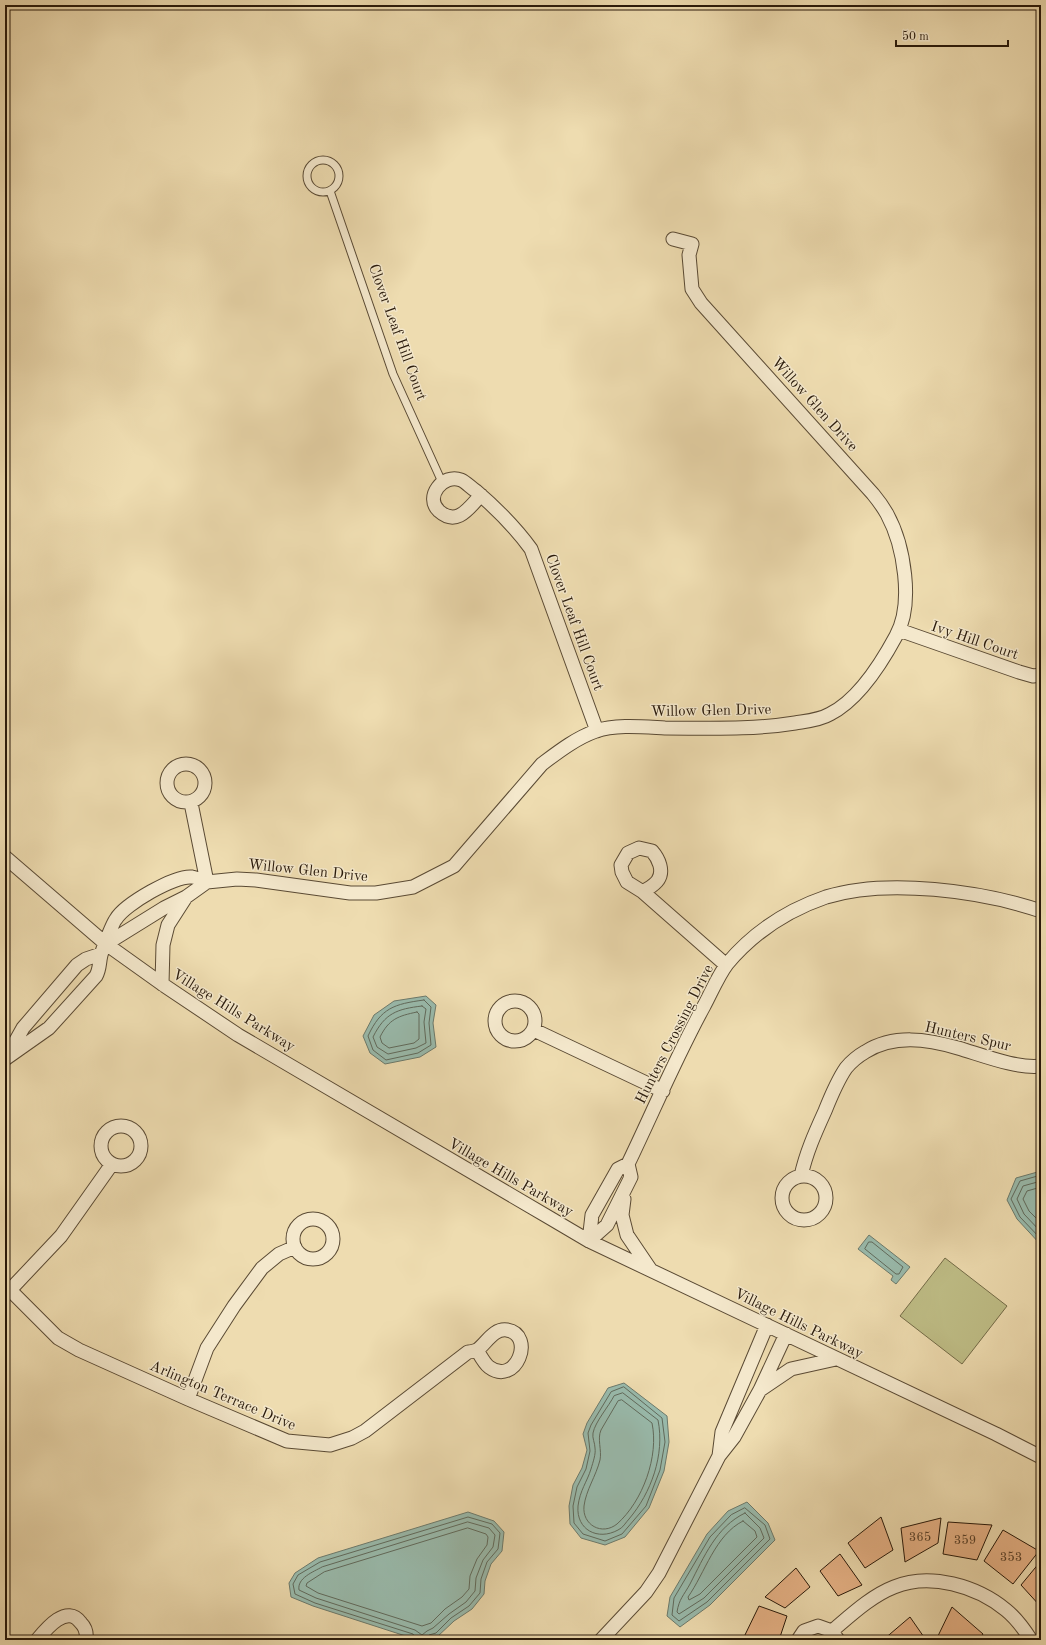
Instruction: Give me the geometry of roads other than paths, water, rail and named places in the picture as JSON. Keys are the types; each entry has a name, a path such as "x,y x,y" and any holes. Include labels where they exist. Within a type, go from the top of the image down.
{"street":[{"name":"Willow Glen Drive","path":"104,949 115,919 132,903 168,883 191,877 207,882 237,879 250,880 350,893 376,893 413,887 454,866 542,764 569,746 597,731 629,727 754,729 810,721 830,714 848,701 871,675 899,630 904,615 905,575 895,533 887,514 873,494 701,302 692,289 689,255 692,244 673,239"},
{"name":"Clover Leaf Hill Court","path":"442,482 448,479 461,480 481,495 514,526 534,554 597,731"},
{"path":"442,482 437,487 434,495 434,502 437,508 450,517 463,515 481,495"},
{"name":"Ivy Hill Court","path":"899,630 1019,672 1033,676 1041,675"},
{"path":"191,803 207,882"},
{"name":"Village Hills Parkway","path":"5,857 104,949 162,984 238,1035 589,1241 996,1434 1041,1457"},
{"name":"Willow Glen Drive","path":"104,949 164,908 186,897 207,882"},
{"path":"638,889 726,965"},
{"name":"Hunters Crossing Drive","path":"589,1241 592,1215 618,1169 628,1164 697,1019 726,965 749,941 786,914 827,897 849,892 900,889 958,892 1024,905 1041,911"},
{"path":"162,984 163,945 168,925 186,897"},
{"path":"6,1057 49,1028 96,976 100,968 104,949"},
{"path":"6,1057 23,1028 77,965 104,949"},
{"path":"534,1030 596,1061 663,1091"},
{"name":"Hunters Spur","path":"801,1176 806,1155 847,1066 872,1047 887,1042 902,1040 937,1042 1014,1064 1034,1067 1041,1066"},
{"path":"8,1287 61,1236 112,1164"},
{"name":"Hunters Crossing Drive","path":"589,1241 608,1225 631,1177 628,1164"},
{"name":"Hunters Crossing Drive","path":"626,1187 622,1215 627,1236 651,1270"},
{"path":"188,1399 207,1348 234,1306 262,1268 279,1254 295,1247"},
{"name":"Arlington Terrace Drive","path":"8,1287 58,1338 78,1350 287,1441 330,1445 340,1443 365,1431 468,1352 477,1350"},
{"path":"719,1456 722,1432 767,1325"},
{"path":"601,1640 646,1592 659,1573 719,1456 734,1437 760,1390 786,1334"},
{"path":"760,1390 790,1369 836,1359"},
{"path":"798,1640 804,1631 811,1627 818,1626 835,1635 880,1594 911,1582 930,1581 950,1583 992,1599 1007,1610 1021,1625 1031,1640"},
{"path":"39,1639 60,1617 67,1616 80,1620 86,1628 86,1640"}],"lane":[{"path":"328,160 336,166 339,171 338,181 330,190 322,192 317,191 309,183 307,178 310,168 318,161 328,160"},
{"name":"Clover Leaf Hill Court","path":"330,190 393,374 442,482"}],"water":[{"path":"426,996 436,1005 433,1023 436,1047 420,1057 385,1064 370,1053 363,1036 374,1015 394,1001"},
{"path":"1041,1171 1041,1245 1017,1219 1007,1200 1016,1178"},
{"path":"869,1235 910,1267 896,1284 891,1280 893,1276 858,1249"},
{"path":"624,1383 667,1416 669,1442 664,1471 649,1508 625,1537 605,1545 581,1538 570,1524 569,1506 573,1485 582,1468 587,1450 583,1434 587,1423 608,1388"},
{"path":"747,1502 768,1523 775,1540 710,1605 680,1627 667,1616 670,1597 707,1534 728,1511"},
{"path":"468,1512 494,1521 504,1532 502,1551 491,1564 485,1581 484,1594 472,1609 454,1621 437,1637 418,1640 313,1606 291,1597 289,1583 295,1573 318,1558"}]}
